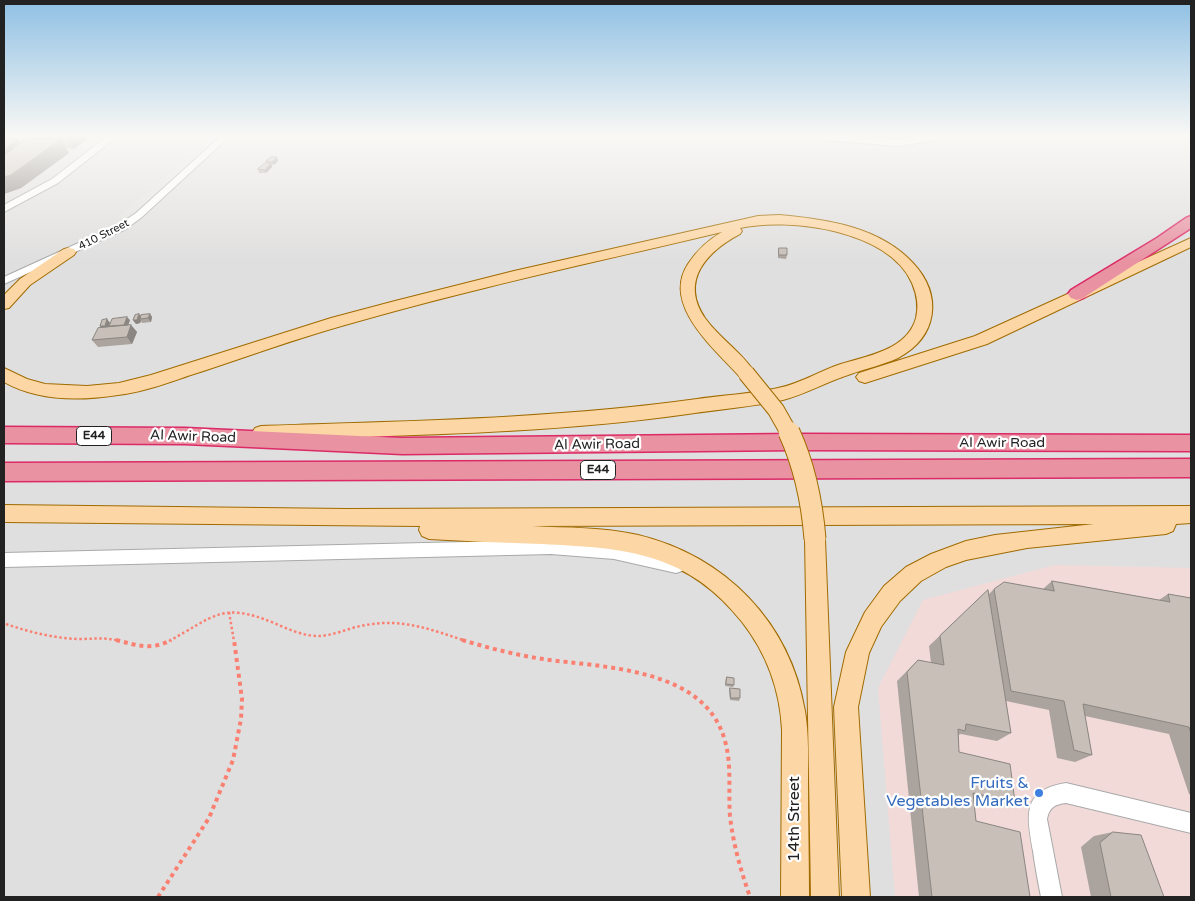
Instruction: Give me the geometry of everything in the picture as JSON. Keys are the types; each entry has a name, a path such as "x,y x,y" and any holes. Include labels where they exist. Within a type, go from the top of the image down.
{"highway":[{"path":"1077,294 1163,241 1191,221"},
{"name":"Al Awir Road","path":"4,435 185,436 402,446 797,442 1191,443"},
{"name":"Al Awir Road","path":"4,472 1191,468"}],"main road":[{"path":"4,374 24,385 45,390 87,392 120,389 152,381 337,322 514,276 758,220 788,219 821,224 861,235 900,258 920,281 925,298 925,314 914,338 889,356 847,369 782,394"},
{"path":"821,224 781,222 744,228 714,242 695,262 688,287 693,312 779,413 796,445 808,480 812,499 815,539 825,897"},
{"path":"185,436 512,424 638,414 782,394 860,378 954,350 1013,326 1077,294 1191,242"},
{"path":"4,304 16,290 34,275 69,252"},
{"path":"4,512 347,518 1191,515"},
{"name":"14th Street","path":"347,518 399,528 620,540 655,548 672,555 705,573 720,584 734,596 758,625 778,659 790,694 795,740 795,897"},
{"path":"856,897 846,707 858,652 868,629 895,590 931,562 981,546 1020,539 1120,531 1191,522"}],"street":[{"path":"4,209 60,177"},
{"name":"410 Street","path":"4,280 113,232 139,215 181,177"},
{"path":"4,560 577,547 603,549 654,559 680,567 720,584"},
{"path":"1051,897 1037,819 1039,808 1045,799 1054,794 1066,793 1191,823"}],"path":[{"path":"158,897 203,830 225,784 236,746 242,698 229,612"},
{"path":"6,624 58,638 107,638 131,646 148,647 174,638 188,627 208,617 229,612 247,615 310,636 324,638 365,624 394,622 408,624 524,656 644,674 666,681 696,696 715,718 726,744 729,758 730,815 735,845 750,897"}],"shaded area":[{"path":"4,177 1191,177 1191,897 4,897"},
{"path":"165,177 187,177 143,219 118,217"},
{"name":"Fruits & Vegetables Market","path":"1055,565 1191,568 1191,897 895,897 878,688 923,600"}],"building":[{"path":"779,248 787,248 787,255 779,255"},
{"path":"139,314 137,320 133,320 135,315"},
{"path":"150,314 148,318 140,319 141,315"},
{"path":"127,317 124,325 109,326 112,319"},
{"path":"107,319 105,326 100,326 102,320"},
{"path":"131,325 127,337 92,340 98,328"},
{"path":"1052,581 1170,602 1168,594 1191,598 1191,734 1189,727 1083,704 1092,755 1074,750 1064,701 1011,691 994,589 1004,582 1054,591"},
{"path":"988,590 1011,733 966,724 965,731 958,729 959,752 1010,764 1015,802 973,793 976,821 1020,832 1030,897 932,897 907,672 918,660 944,665 940,636"},
{"path":"727,677 734,678 734,685 726,684"},
{"path":"730,688 740,689 740,698 731,698"},
{"path":"1113,832 1141,835 1164,897 1111,897 1100,843"}],"place":[{"name":"Fruits & Vegetables Market","path":"1039,793"}]}
